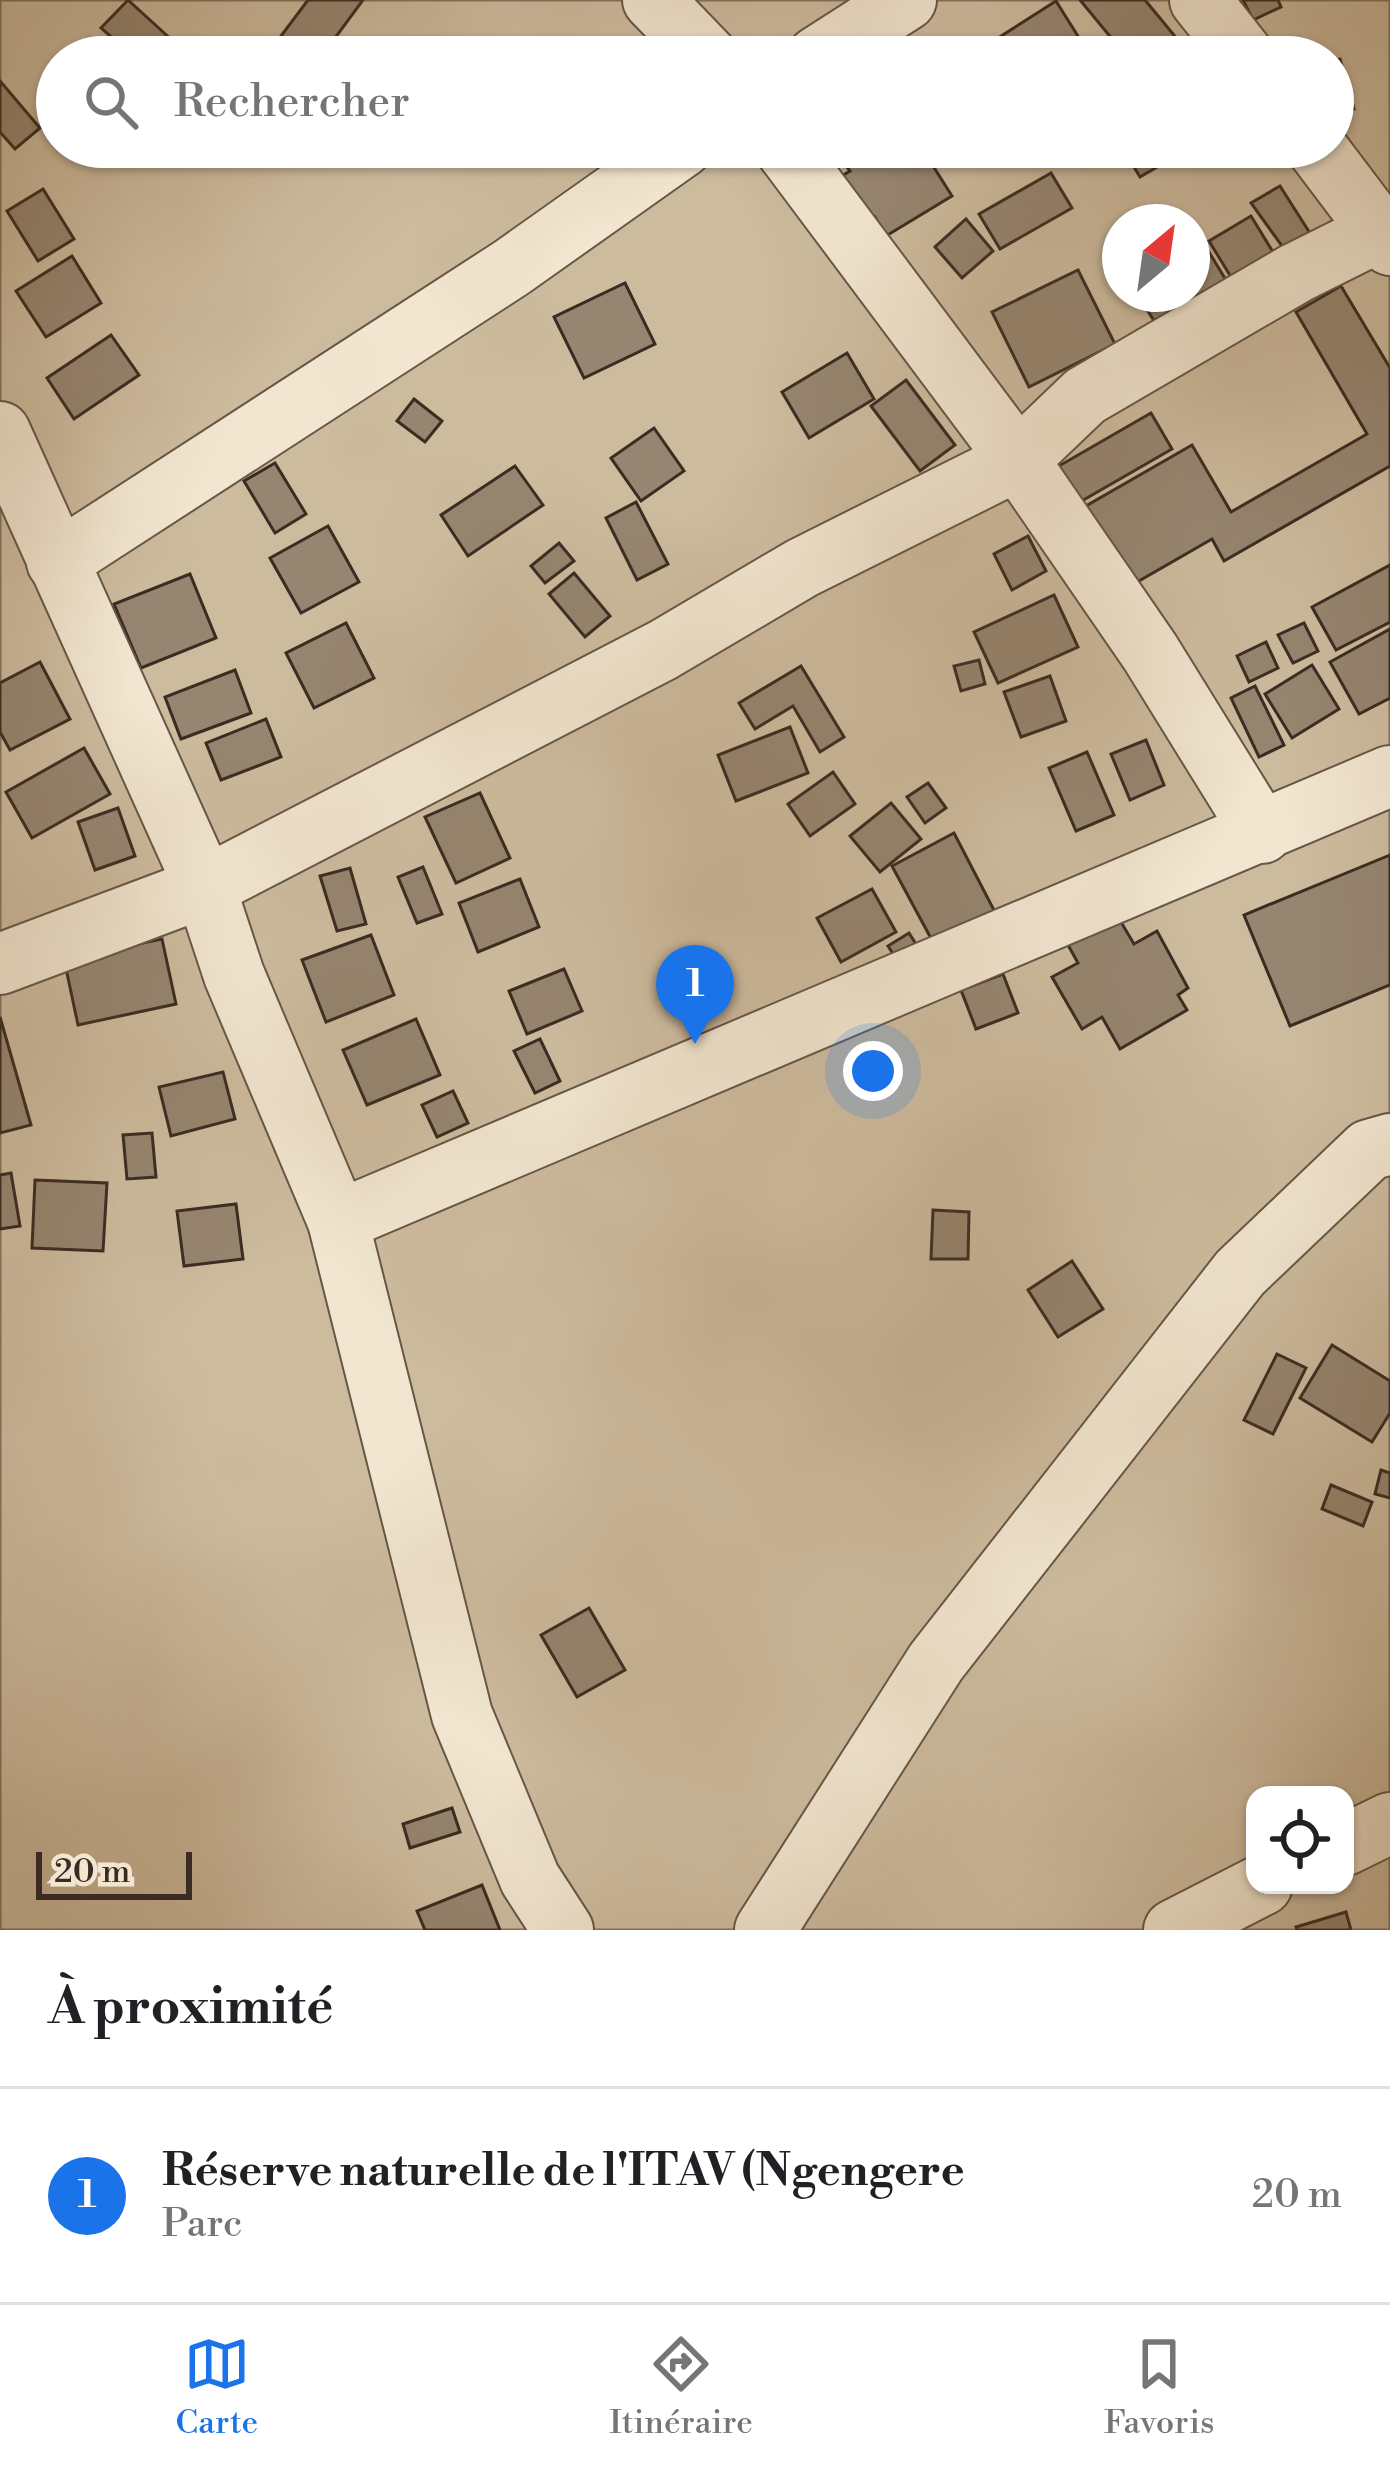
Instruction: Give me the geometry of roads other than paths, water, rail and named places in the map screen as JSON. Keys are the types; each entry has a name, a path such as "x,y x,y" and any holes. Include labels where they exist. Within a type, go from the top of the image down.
{"street":[{"path":"653,0 688,36"},
{"path":"850,36 906,0"},
{"path":"1200,0 1228,36"},
{"path":"57,562 511,268 652,168"},
{"path":"800,168 1018,460 1150,652 1262,833"},
{"path":"0,964 206,887 663,650 802,568 1018,460 1085,396 1296,273 1386,238 1332,168"},
{"path":"0,432 206,887 234,975 338,1221 462,1715 530,1879 563,1930"},
{"path":"338,1221 1390,776"},
{"path":"765,1930 936,1662 1240,1273 1369,1150 1390,1144"},
{"path":"1354,1840 1390,1823"},
{"path":"1174,1930 1246,1893"}],"place":[{"name":"Réserve naturelle de l'ITAV (Ngengere","path":"695,1044"}]}
